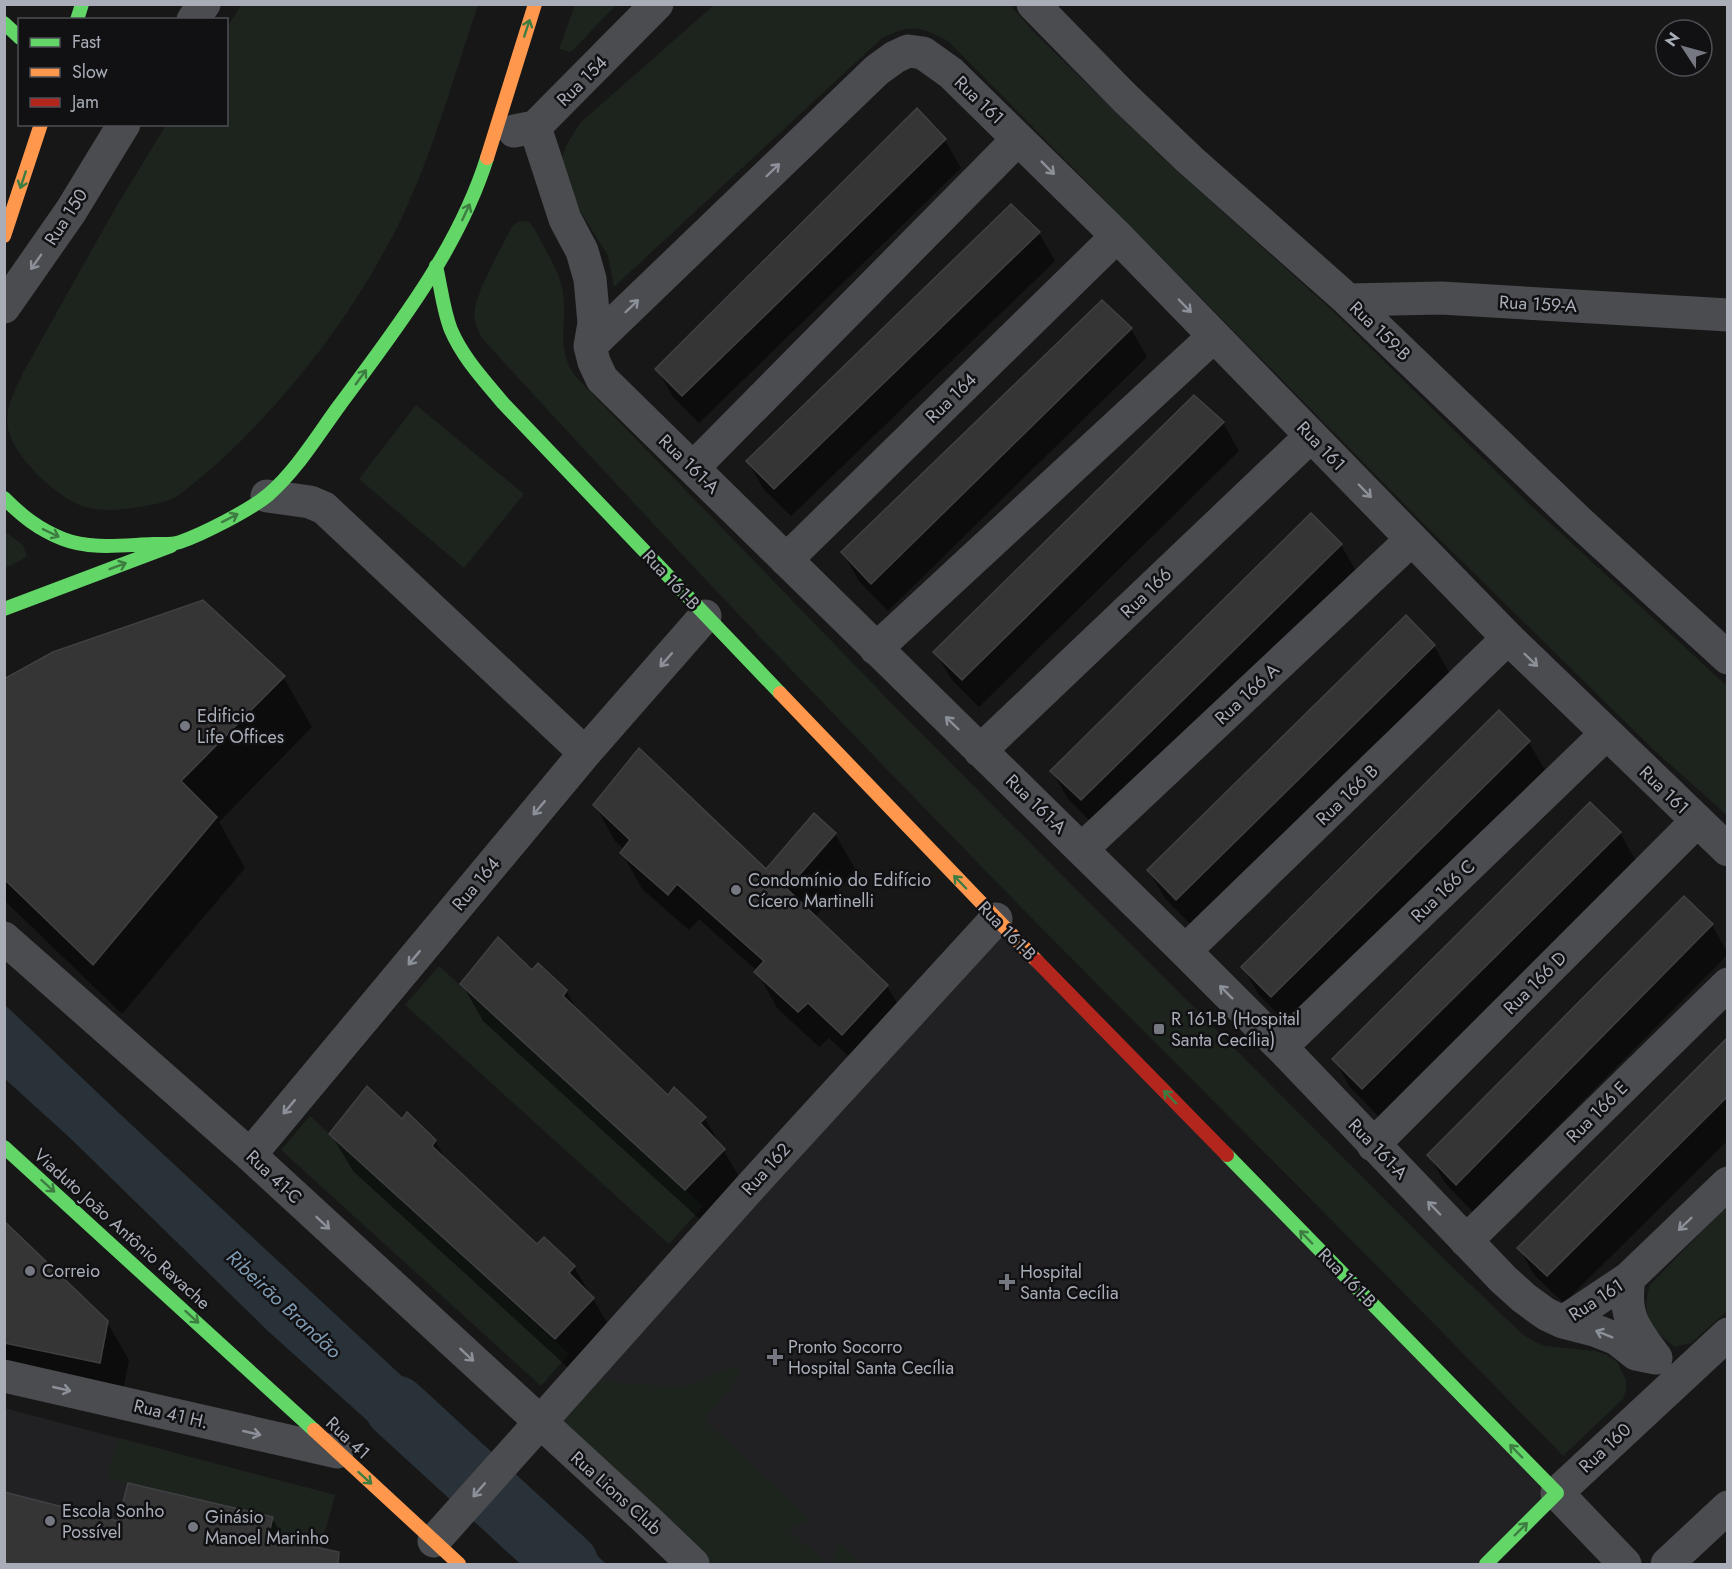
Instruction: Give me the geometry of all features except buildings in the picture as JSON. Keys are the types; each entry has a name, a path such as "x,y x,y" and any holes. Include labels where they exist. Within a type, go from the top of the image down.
{"street":[{"path":"194,18 204,4"},
{"path":"4,609 178,543 238,514 267,496 286,477 396,329 436,266 469,205 478,185 535,4"},
{"name":"Rua 154","path":"535,128 657,4"},
{"name":"Rua 159-B","path":"1033,4 1125,98 1190,160 1348,300 1576,519 1728,658"},
{"path":"4,23 18,36"},
{"name":"Rua 161","path":"590,346 877,70 908,51 923,53 936,61 1117,236 1508,638 1728,850"},
{"path":"4,236 41,126"},
{"name":"Rua 150","path":"4,308 71,212 123,126"},
{"path":"494,134 535,128"},
{"name":"Rua 161-A","path":"535,128 565,219 582,251 590,279 594,322 590,346 602,379 1185,951 1524,1298 1546,1314 1563,1322 1617,1339 1636,1354 1665,1370"},
{"path":"693,468 1018,139"},
{"name":"Rua 164","path":"786,560 1117,236"},
{"name":"Rua 161-B","path":"436,266 447,319 465,354 502,403 996,919 1625,1564"},
{"name":"Rua 159-A","path":"1348,300 1441,298 1728,315"},
{"path":"876,648 1214,336"},
{"name":"Rua 166","path":"981,751 1311,436"},
{"path":"267,496 310,502 324,508 585,753"},
{"path":"4,498 26,520 65,540 104,546 178,543"},
{"name":"Rua 166 A","path":"1082,849 1412,539"},
{"name":"Rua 164","path":"250,1155 585,753 705,616"},
{"name":"Rua 166 B","path":"1185,951 1508,638"},
{"name":"Rua 166 C","path":"1281,1047 1606,734"},
{"name":"Rua 166 D","path":"1373,1145 1697,821"},
{"name":"Rua 162","path":"442,1532 753,1184 996,919"},
{"name":"Rua 41-C","path":"4,938 250,1155 539,1422"},
{"name":"Rua 166 E","path":"1466,1241 1728,984"},
{"name":"Viaduto João Antônio Ravache","path":"4,1147 214,1337"},
{"name":"Rua 161","path":"1563,1322 1629,1278 1728,1183"},
{"name":"Rua 161","path":"1629,1278 1626,1298 1629,1314 1637,1332 1665,1370"},
{"name":"Rua 160","path":"1486,1564 1557,1493 1665,1370 1728,1334"},
{"name":"Rua 41","path":"214,1337 337,1452 442,1532 459,1564"},
{"name":"Rua 41 H.","path":"4,1376 337,1452"},
{"name":"Rua Lions Club","path":"539,1422 693,1564"},
{"path":"1667,1564 1728,1507"}],"shaded area":[{"path":"241,5 478,5 437,129 409,202 366,283 311,362 247,434 179,495 160,503 125,509 103,510 82,506 48,484 19,452 8,429 11,400 23,373 113,212 165,126 228,126 228,26"},
{"path":"575,5 616,5 570,52 559,49"},
{"path":"714,5 1010,5 1035,33 1164,159 1333,311 1528,503 1727,686 1727,815 1656,752 1422,522 948,41 938,36 922,30 908,29 882,38 614,287 608,256 564,185 559,166 566,146 580,123"},
{"path":"520,221 529,222 534,228 561,283 564,296 563,343 569,365 576,377 903,715 1448,1263 1521,1333 1545,1346 1595,1351 1617,1362 1626,1380 1623,1399 1563,1456 862,744 632,501 481,337 475,316 477,300 485,279 513,225"},
{"path":"416,405 524,494 464,568 359,479"},
{"path":"4,531 23,545 27,556 5,568"},
{"name":"Hospital Santa Cecília","path":"996,919 1557,1493 1486,1564 693,1564 576,1380"},
{"path":"439,966 703,1206 669,1244 405,1005"},
{"path":"310,1116 569,1354 541,1386 281,1150"},
{"path":"1727,1205 1727,1311 1691,1343 1675,1347 1654,1327 1647,1313 1646,1304 1650,1285"},
{"path":"734,1366 741,1373 704,1420 810,1519 788,1529 827,1564 693,1564 558,1439 576,1380 684,1387"},
{"path":"4,1408 335,1495 316,1564 5,1564"},
{"path":"119,1438 335,1495 320,1548 268,1537 272,1517 107,1478"},
{"path":"840,1544 862,1564 832,1564"}],"water":[{"path":"4,1004 477,1446 441,1487 268,1331 69,1137 5,1079"},
{"path":"521,1483 606,1564 524,1564 482,1527"}],"waterway":[{"name":"Ribeirão Brandão","path":"396,1407 567,1564"}],"traffic: fast":[{"path":"78,18 82,4"},
{"path":"4,23 18,36"},
{"path":"4,498 31,522 54,535 85,545 108,546 177,543 213,528 260,501 278,486 306,453 424,288 460,225 487,158"},
{"path":"436,266 451,330 481,377 503,403 780,693"},
{"path":"4,609 171,546"},
{"path":"4,1147 314,1430"},
{"path":"1227,1155 1557,1493 1486,1564"}],"traffic: slow":[{"path":"487,158 535,4"},
{"path":"4,236 40,126"},
{"path":"780,693 1037,961"},
{"path":"314,1430 459,1564"}],"traffic: jam":[{"path":"1037,961 1227,1155"}],"place":[{"name":"Edificio Life Offices","path":"185,726"},
{"name":"Condomínio do Edifício Cícero Martinelli","path":"736,890"},
{"name":"R 161-B (Hospital Santa Cecília)","path":"1159,1029"},
{"name":"Correio","path":"30,1271"},
{"name":"Hospital Santa Cecília","path":"1007,1282"},
{"name":"Pronto Socorro Hospital Santa Cecília","path":"775,1357"},
{"name":"Escola Sonho Possível","path":"50,1521"},
{"name":"Ginásio Manoel Marinho","path":"193,1527"}]}
